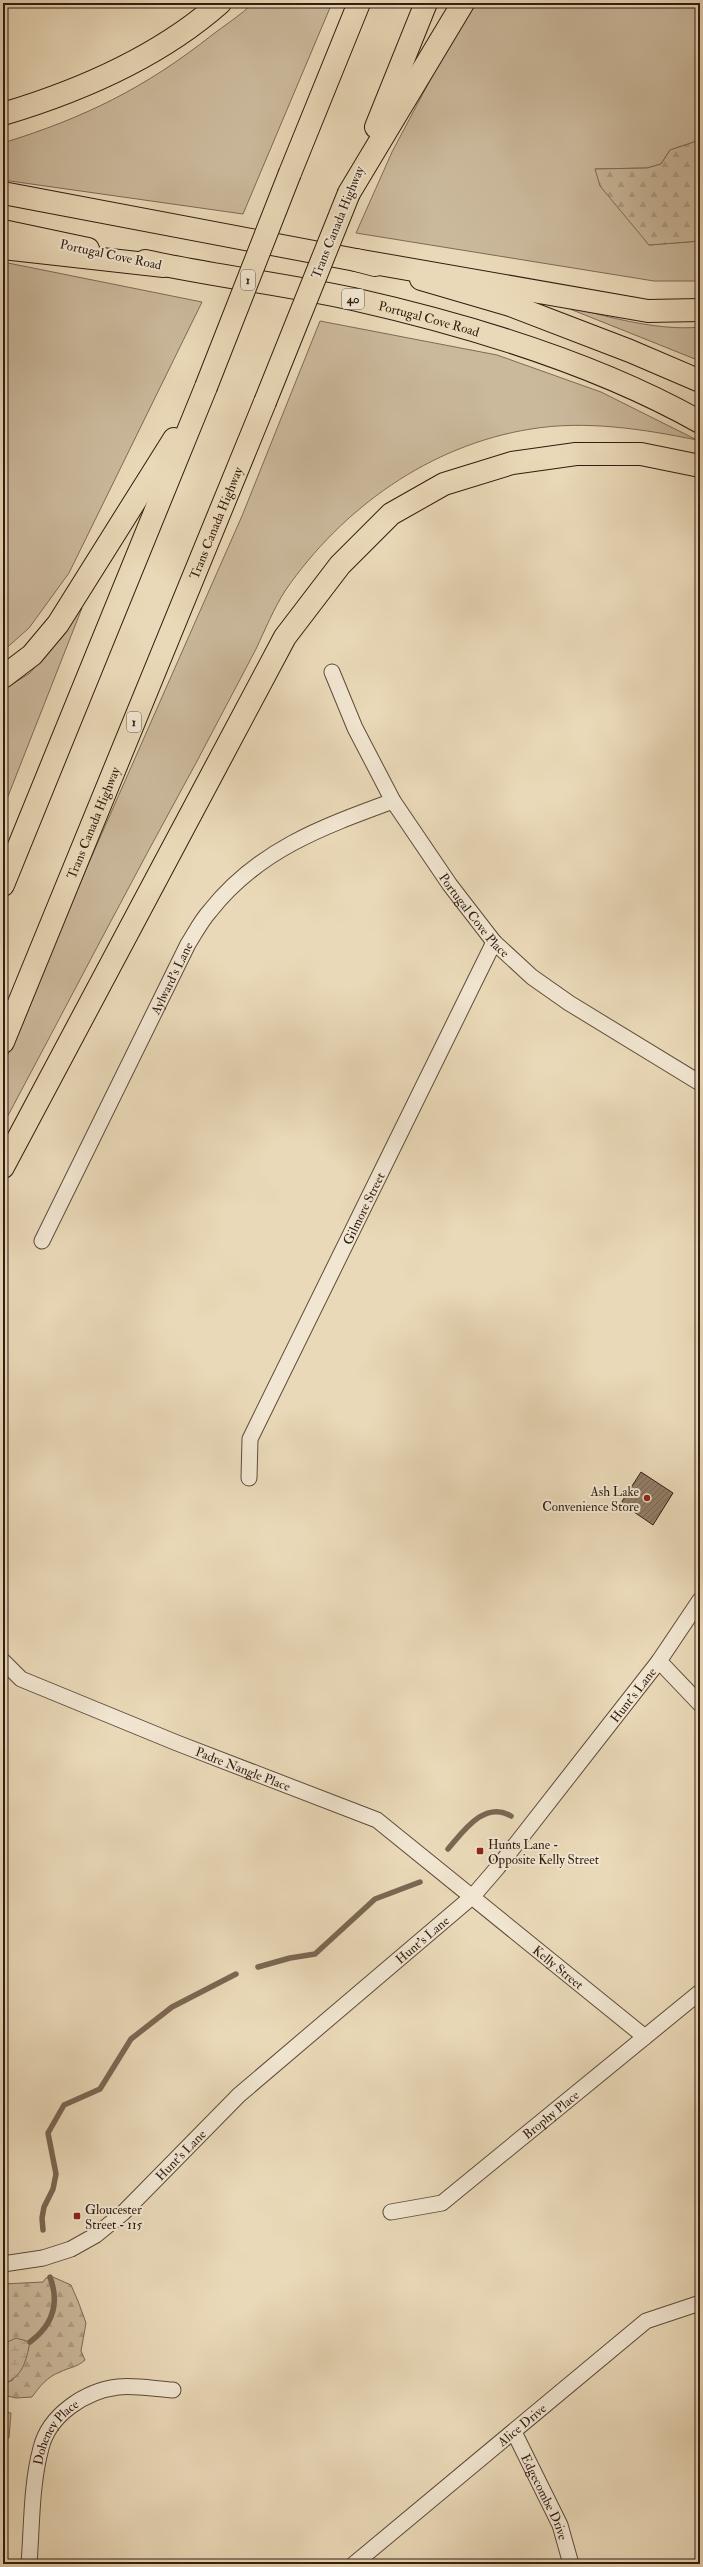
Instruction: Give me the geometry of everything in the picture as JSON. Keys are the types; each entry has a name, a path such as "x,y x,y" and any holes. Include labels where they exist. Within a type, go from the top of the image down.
{"main road":[{"path":"3,114 40,103 130,63 174,37 220,3"},
{"name":"1","path":"3,885 206,387 359,3"},
{"name":"Trans Canada Highway","path":"3,1042 265,402 426,3"},
{"path":"349,193 463,3"},
{"path":"3,193 356,260 648,311 700,310"},
{"name":"Portugal Cove Road","path":"3,232 164,266 353,299 465,328 602,376 700,422"},
{"path":"3,248 164,266"},
{"path":"356,260 510,305 630,351 700,381"},
{"path":"3,677 32,655 58,624 206,387"},
{"path":"3,1166 285,637 340,565 391,514 444,484 512,463 576,454 641,454 700,466"}],"street":[{"name":"Portugal Cove Place","path":"332,672 355,728 393,802 450,885 494,942 532,977 569,1003 700,1083"},
{"name":"Aylward's Lane","path":"42,1241 188,944 209,912 232,885 268,857 322,826 393,802"},
{"name":"Gilmore Street","path":"249,1478 250,1439 494,942"},
{"name":"Hunt's Lane","path":"3,2264 43,2258 71,2249 96,2235 123,2213 245,2091 473,1896 543,1812 659,1662 700,1600"},
{"name":"Padre Nangle Place","path":"3,1661 20,1679 177,1743 371,1816 391,1828 473,1896"},
{"path":"659,1662 700,1704"},
{"name":"Kelly Street","path":"473,1896 644,2037"},
{"name":"Brophy Place","path":"391,2212 442,2203 528,2135 700,1992"},
{"name":"Alice Drive","path":"354,2564 646,2321 700,2303"},
{"name":"Doheney Place","path":"29,2564 41,2447 52,2425 68,2408 89,2395 118,2387 173,2390"},
{"name":"Edgecombe Drive","path":"514,2432 560,2525 571,2564"}],"green space":[{"path":"253,3 332,3 243,214 3,180 3,143 87,112 138,86 187,54"},
{"path":"471,3 700,3 700,140 670,150 661,164 647,168 595,169 649,245 700,241 700,281 654,281 356,233 392,152"},
{"path":"700,140 700,241 649,245 600,186 595,169 647,168 661,164 670,150"},
{"path":"3,262 202,302 69,573 29,628 3,651"},
{"path":"550,301 604,316 644,324 664,327 700,327 700,361"},
{"path":"320,321 497,355 601,392 697,440 635,429 572,425 531,429 494,437 458,449 424,465 361,507 333,533 308,561 281,598 196,763 3,1125 3,1066 87,867 242,516"},
{"path":"82,608 3,809 3,690 30,673"},
{"path":"53,2277 71,2285 78,2301 86,2323 81,2351 85,2360 76,2366 51,2376 32,2397 16,2398 3,2395 3,2384 13,2380 7,2341 3,2344 3,2284 43,2282 46,2278"},
{"path":"16,2338 30,2342 27,2356 19,2373 10,2381 3,2384 3,2344"},
{"path":"3,2412 11,2413 9,2438 3,2438"}],"building":[{"name":"Ash Lake Convenience Store","path":"641,1472 673,1493 653,1525 621,1503"}],"waterway":[{"path":"448,1849 467,1827 483,1815 492,1812 501,1812 511,1816"},
{"path":"258,1967 290,1958 315,1954 375,1899 420,1882"},
{"path":"43,2230 42,2218 44,2207 53,2189 56,2174 48,2133 64,2105 100,2089 131,2039 172,2007 236,1974"},
{"path":"30,2342 44,2328 52,2313 54,2296 50,2277"}],"place":[{"name":"Ash Lake Convenience Store","path":"647,1498"},
{"name":"Hunts Lane - Opposite Kelly Street","path":"480,1851"},
{"name":"Gloucester Street - 115","path":"77,2216"}]}
